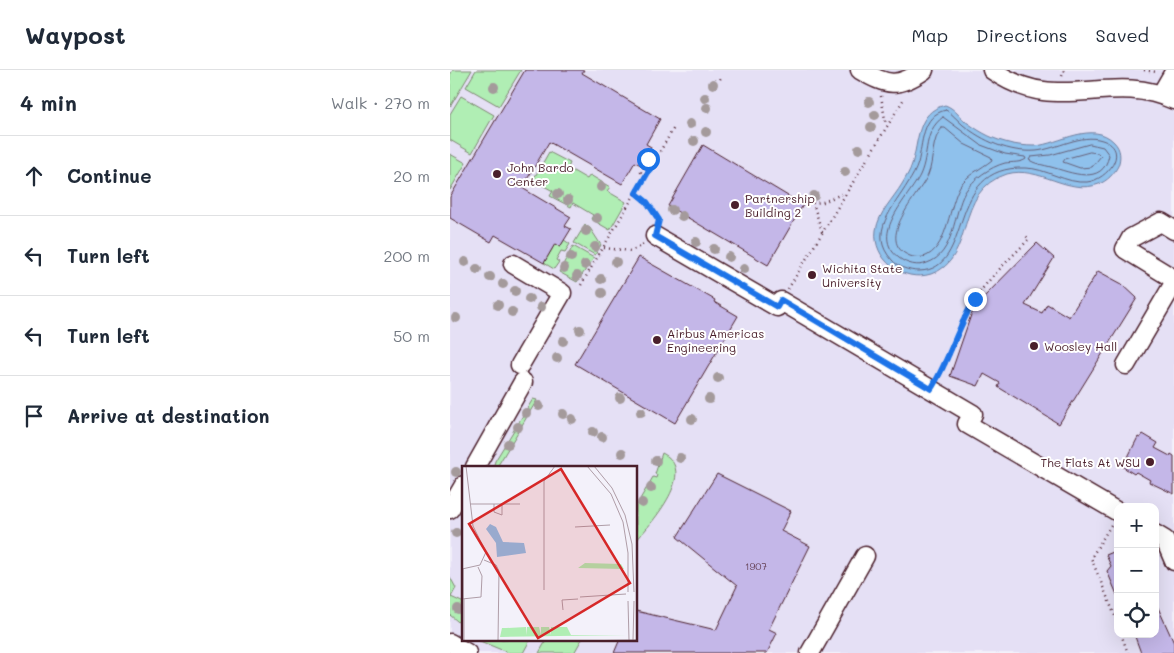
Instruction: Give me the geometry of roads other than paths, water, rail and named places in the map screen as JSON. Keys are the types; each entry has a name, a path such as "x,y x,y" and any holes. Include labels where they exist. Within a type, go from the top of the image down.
{"street":[{"path":"860,70 892,84 906,82 924,70"},
{"path":"992,70 1019,84 1040,88 1062,88 1114,78 1167,84"},
{"path":"1174,230 1161,222 1131,238 1125,249 1174,278"},
{"path":"655,236 777,307 781,300 973,414 967,424 1114,515"},
{"path":"513,264 562,293 520,365"},
{"path":"1126,365 1174,283"},
{"path":"475,466 523,382"},
{"path":"450,509 462,488"},
{"path":"1159,536 1165,540 1174,561"},
{"path":"810,653 865,556"},
{"path":"450,643 467,653"}],"water":[{"path":"945,105 979,131 1012,144 1035,146 1086,133 1106,136 1118,148 1120,157 1118,166 1105,181 1087,187 1065,184 1031,173 1007,174 990,183 978,195 955,254 945,266 931,274 920,276 900,272 884,259 876,241 876,230 883,211 910,169 920,129 924,121 929,114"}],"place":[{"name":"John Bardo Center","path":"497,174"},
{"name":"Partnership Building 2","path":"735,205"},
{"name":"Wichita State University","path":"812,275"},
{"name":"Airbus Americas Engineering","path":"657,340"},
{"name":"Woosley Hall","path":"1034,346"},
{"name":"The Flats At WSU","path":"1150,462"}]}
